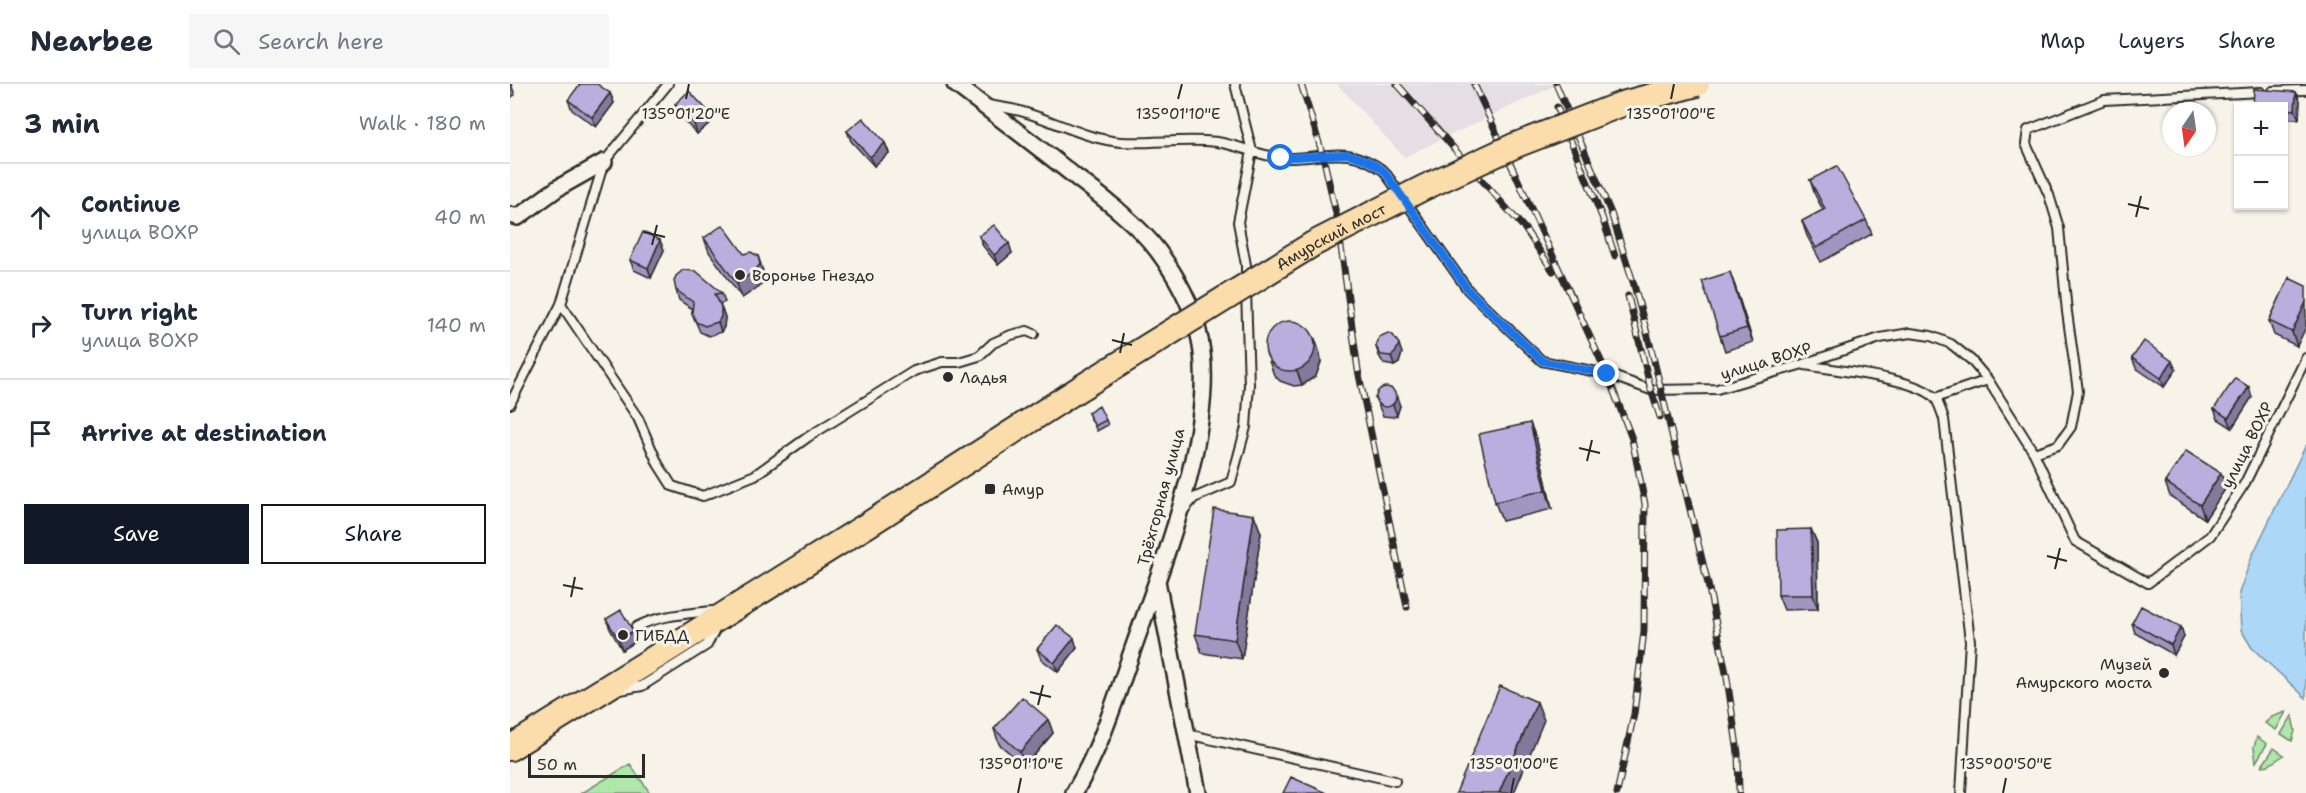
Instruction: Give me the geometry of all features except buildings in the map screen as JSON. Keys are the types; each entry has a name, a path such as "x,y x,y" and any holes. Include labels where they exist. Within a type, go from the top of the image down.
{"highway":[{"name":"Амурский мост","path":"510,748 1313,244 1423,188 1516,145 1622,104 1697,84"}],"street":[{"name":"Трёхгорная улица","path":"955,84 1113,206 1157,249 1184,293 1198,332 1203,371 1201,422 1176,519 1099,745 1074,793"},
{"path":"510,215 518,218 558,188 604,162"},
{"path":"1157,580 1198,793"}],"lane":[{"path":"510,404 561,304 604,162 669,84"},
{"path":"1176,519 1194,498 1231,482 1246,427 1249,385 1246,265 1238,222 1252,151 1235,84"},
{"path":"2034,453 2058,445 2071,427 2078,391 2059,228 2049,195 2026,144 2028,130 2104,100 2305,90"},
{"name":"улица ВОХР","path":"981,104 1019,111 1102,139 1121,142 1183,139 1218,142 1281,158 1357,155 1384,171 1468,290 1542,361 1607,374 1651,390 1718,390 1880,338 1910,333 1931,336 1950,344 1971,360 1988,380 2034,453 2075,541 2148,583 2210,536 2245,483 2306,358"},
{"path":"561,304 638,418 658,465 672,486 703,496 755,476 808,437 914,371 942,362 959,362 979,356 993,343 1011,335 1028,331 1034,334"},
{"path":"1803,364 1902,382 1919,388 1935,398 1944,419 1970,641 1961,793"},
{"path":"1935,398 1988,380"},
{"path":"636,627 648,621 666,617 728,612"},
{"path":"1187,734 1395,781"}],"shaded area":[{"path":"1337,84 1558,84 1404,157"}],"green space":[{"path":"2286,712 2276,730 2265,723 2272,717"},
{"path":"2292,716 2295,731 2292,741 2281,734"},
{"path":"2257,737 2267,744 2256,762 2254,747"},
{"path":"2274,748 2284,755 2269,765 2262,766"},
{"path":"630,764 650,793 582,793"}],"water":[{"path":"2306,445 2306,698 2252,648 2241,630 2239,593 2252,556"}],"railway":[{"path":"1301,84 1323,156 1337,218 1358,370 1407,607"},
{"path":"1397,84 1525,229 1553,271"},
{"path":"1474,84 1607,374 1632,439 1645,504 1644,631 1634,714 1617,793"},
{"path":"1556,84 1611,213 1651,348 1708,584 1727,678 1738,753 1739,793"},
{"path":"1557,107 1602,217 1615,256"},
{"path":"1628,296 1660,417"}],"place":[{"name":"Воронье Гнездо","path":"740,275"},
{"name":"Ладья","path":"948,377"},
{"name":"Амур","path":"990,489"},
{"name":"ГИБДД","path":"623,635"},
{"name":"Музей Амурского моста","path":"2164,673"}],"route":[{"path":"1281,158 1346,154 1357,155 1372,162 1384,171 1468,290 1542,361 1607,374"}]}
